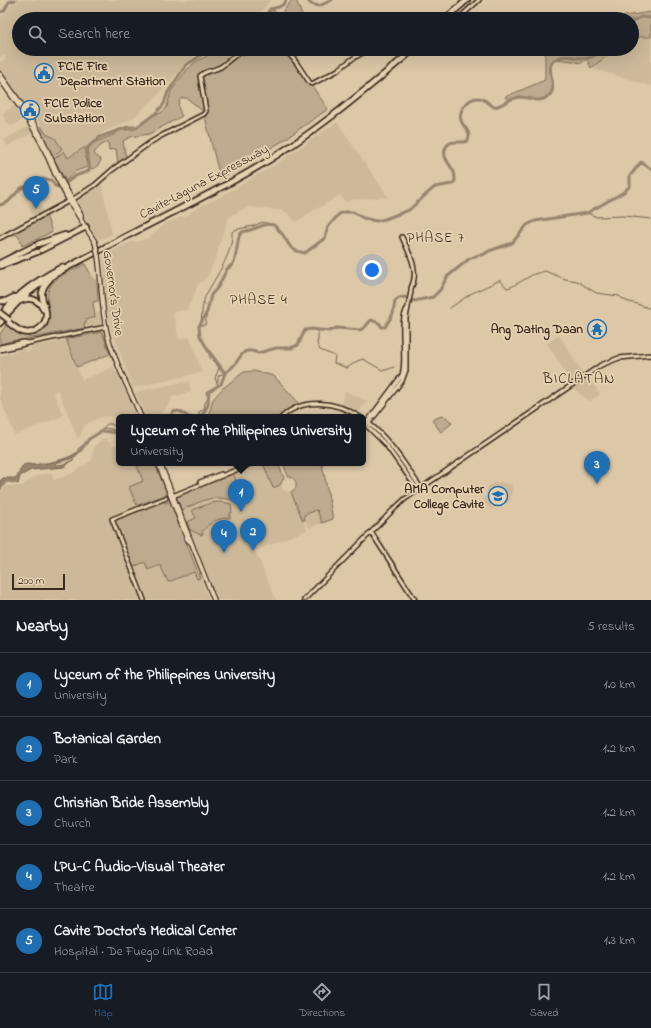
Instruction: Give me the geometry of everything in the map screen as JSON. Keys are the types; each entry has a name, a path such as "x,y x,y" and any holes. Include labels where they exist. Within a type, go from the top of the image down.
{"highway":[{"path":"453,12 467,0"},
{"path":"457,12 471,0"},
{"name":"Cavite–Laguna Expressway","path":"0,315 21,293 36,282 226,182 264,160 332,114 402,56"},
{"name":"Cavite–Laguna Expressway","path":"0,323 11,308 32,289 56,273 232,182 275,156 333,116 406,56"},
{"path":"0,263 36,245 86,227"},
{"path":"0,266 39,251 86,227"},
{"path":"0,315 17,329 25,332 33,332 40,328 45,322 46,316 42,297 43,290 46,284 56,273"},
{"path":"0,301 9,300 21,293"},
{"path":"8,321 21,328 31,330 40,324 44,316 44,310 36,300 21,300 11,308"}],"main road":[{"name":"Governor's Drive","path":"0,74 42,144 70,200 95,242 106,327 110,342 140,414"},
{"name":"Governor's Drive","path":"0,79 9,89"},
{"path":"160,466 214,600"}],"street":[{"path":"466,12 479,0"},
{"path":"0,238 95,185 112,170 157,139 204,114 206,111 200,79 201,74 218,68 235,56"},
{"path":"290,56 312,84 338,70 357,56"},
{"path":"366,421 402,375 404,369 404,318 412,290 410,288 414,284 415,278 414,267 402,237"},
{"path":"0,348 24,342 28,343 106,327"},
{"path":"304,600 399,503 601,365 619,358 651,355"},
{"path":"287,414 292,410 318,402 337,406 354,414"},
{"path":"288,414 316,404 336,408 350,414"},
{"path":"366,423 388,443 419,489"},
{"path":"366,423 386,445 419,489"},
{"path":"166,498 170,491 174,493 242,466"},
{"path":"144,600 112,519 166,498 174,500 175,495 245,466"},
{"path":"371,532 415,600"}],"shaded area":[{"path":"17,0 271,0 260,12 12,12 12,56 194,56 154,99 131,120 101,133 85,147 87,167 74,172 66,181 38,128 41,126 33,113 30,115 14,90 14,87 0,70 0,63 6,59 4,55 0,58 0,17 12,3 16,3"},
{"path":"292,0 296,0 301,12 283,12"},
{"path":"651,12 651,37 639,37 639,14"},
{"path":"639,37 651,37 651,86 591,68 607,56 639,56"},
{"path":"207,56 296,56 312,86 328,109 281,142 220,178 205,117 206,114 187,98 181,98 178,107 182,116 149,134 130,137 123,141 126,159 118,164 116,149 109,150 108,142 104,144 94,154 101,160 99,164 94,169 90,168 88,153 89,148 93,143 115,134 120,130 136,129 154,115 161,113 167,107 171,91 195,62"},
{"path":"545,56 607,56 591,68 587,59 581,63 554,60 550,64 553,84 552,91 544,99 538,100 521,97 508,101 505,97 545,80"},
{"path":"14,106 25,119 10,127 2,114"},
{"path":"337,122 388,197 352,200 346,203 340,195 295,222 288,213 279,210 247,207 229,217 218,247 218,253 208,275 198,284 194,296 186,310 173,312 179,339 190,337 202,372 133,388 113,334 108,310 103,256 131,242 149,238 165,224 183,216 184,218 195,209 222,196 276,164"},
{"path":"29,126 32,133 8,146 4,140"},
{"path":"41,126 46,134 55,138 62,149 53,156 38,128"},
{"path":"85,147 87,167 74,172 66,181 54,159 64,151 68,158"},
{"path":"101,181 112,234 98,240 75,200"},
{"path":"39,200 44,213 33,217 28,205"},
{"path":"46,215 52,232 22,246 20,239 16,234 10,237 9,233"},
{"path":"85,264 91,275 97,281 98,301 93,302 95,317 86,320 86,323 84,323 85,328 0,344 0,334 7,324 24,336 35,335 44,330 48,325 49,319 48,291 51,285 62,275"},
{"path":"100,312 101,325 87,328 85,320 95,317 94,313"},
{"path":"102,332 110,354 77,367 66,339"},
{"path":"559,335 583,373 571,382 547,343"},
{"path":"66,339 82,380 113,367 116,373 118,373 135,414 116,414 116,418 110,416 101,417 85,425 78,439 58,390 53,392 63,416 15,435 0,398 0,356 15,352 18,349 23,348 27,352 31,350 31,346 63,341"},
{"path":"254,371 274,376 297,401 298,405 284,414 208,414 213,399 223,388 244,372"},
{"path":"588,376 600,394 590,401 571,387"},
{"path":"189,381 191,392 171,397 172,400 160,414 145,414 135,392"},
{"path":"345,391 367,401 357,414 355,409 341,404"},
{"path":"442,416 446,417 452,423 441,432 432,420"},
{"path":"105,438 113,446 116,446 116,466 156,466 167,492 165,495 168,502 170,501 209,600 0,600 0,493 7,486 22,486 38,475 51,473 54,480 71,474 92,460 94,446"},
{"path":"85,445 75,457 56,463 56,465 68,463 74,459 64,467 31,470 20,476 18,484 8,480 0,486 0,481 3,478 16,478 25,464 33,465 62,460 74,454"},
{"path":"137,466 156,466 167,492 165,495 138,505 136,504 129,487 143,481"},
{"path":"251,466 279,466 284,478 281,482 282,488 285,491 291,492 307,530 255,551 276,600 218,600 176,496"},
{"path":"264,466 279,466 284,478 280,485 273,488"},
{"path":"284,466 323,466 333,519 322,523 317,510 304,515 305,520 303,521 291,492 296,488 296,482 293,478 288,476"},
{"path":"233,473 242,495 240,496 242,501 214,498 182,510 181,509 176,496"},
{"name":"AMA Computer College Cavite","path":"500,482 513,485 510,502 490,509 483,500 488,487 494,483"},
{"path":"164,500 165,503 170,501 200,578 197,579 194,572 168,582 160,565 148,570 145,562 133,567 115,523 117,520"},
{"path":"221,502 231,504 232,513 230,513 230,518 211,523 201,535 190,530 187,522 196,518 192,510 211,503"},
{"path":"317,510 322,523 309,528 303,515"}],"waterway":[{"path":"0,12 4,11 9,2 15,0"},
{"path":"268,12 270,9 279,7 285,3 286,0"},
{"path":"307,0 311,4 319,6 332,0"},
{"path":"639,18 651,18"},
{"path":"66,183 75,176 89,170 86,150 100,137 128,127 137,127 156,113 164,104 168,92 186,65 200,56"},
{"path":"203,414 208,405 209,391 221,384 225,373 208,350 200,336 199,326 207,312 211,295 218,287 227,269 233,264 239,236 242,232 267,224 274,225 293,249 305,253 325,238 328,227 339,214 353,212 363,218 376,221 409,210 435,187 452,184 455,181 455,175 445,157 445,151 446,147 452,142 465,142 468,140 469,135 460,116 462,109 467,103 471,100 480,98 494,107 520,97 537,100 544,99 551,93 553,88 550,67 552,63 556,59 568,56"},
{"path":"568,56 585,58 593,56"},
{"path":"225,373 233,366 244,352 253,351 258,353 276,348 291,348 298,345 305,330 311,329 329,331 337,328 360,330 371,320 379,323 382,327 385,327 393,314 395,301 399,298 405,297 414,301 433,297 440,290 447,277 469,259 512,243 527,225 535,221 587,213 624,192 630,186 630,176 641,162 651,169"},
{"path":"0,205 8,202 21,188 33,185 42,179 51,180 55,186 59,187"},
{"path":"587,213 597,217 624,216 651,219"},
{"path":"201,323 204,300 227,256 232,240 232,232 234,230 263,222 271,225"},
{"path":"450,308 472,293 498,281 501,281 507,288 534,274 545,271 565,279 577,281 596,293 619,296 626,301 651,309"},
{"path":"204,304 208,306 208,309"},
{"path":"200,325 205,325 207,312"},
{"path":"318,330 317,344 320,350 335,356 334,363 347,368 363,359 382,370 394,367"},
{"path":"204,343 211,359 219,368 215,378 218,386"},
{"path":"219,369 225,373"},
{"path":"218,382 219,375 225,373"},
{"path":"209,401 206,392 215,388"},
{"path":"204,409 205,403 209,397"},
{"path":"199,414 199,412 207,407"},
{"path":"172,414 173,412 179,411 184,414"},
{"path":"100,432 107,424 116,426"},
{"path":"104,428 114,430 116,432"},
{"path":"80,451 89,439 102,431 116,433"},
{"path":"78,452 78,449 87,442"},
{"path":"0,489 6,481 16,482"}],"place":[{"name":"FCIE Fire Department Station","path":"44,73"},
{"name":"FCIE Police Substation","path":"30,110"},
{"name":"Cavite Doctor's Medical Center","path":"36,209"},
{"name":"Ang Dating Daan","path":"597,329"},
{"name":"Christian Bride Assembly","path":"597,484"},
{"name":"AMA Computer College Cavite","path":"498,496"},
{"name":"Lyceum of the Philippines University","path":"241,512"},
{"name":"Botanical Garden","path":"253,551"},
{"name":"LPU-C Audio-Visual Theater","path":"224,553"}],"district":[{"name":"PHASE 7","path":"436,238"},
{"name":"PHASE 4","path":"259,300"},
{"name":"BICLATAN","path":"579,379"}]}
